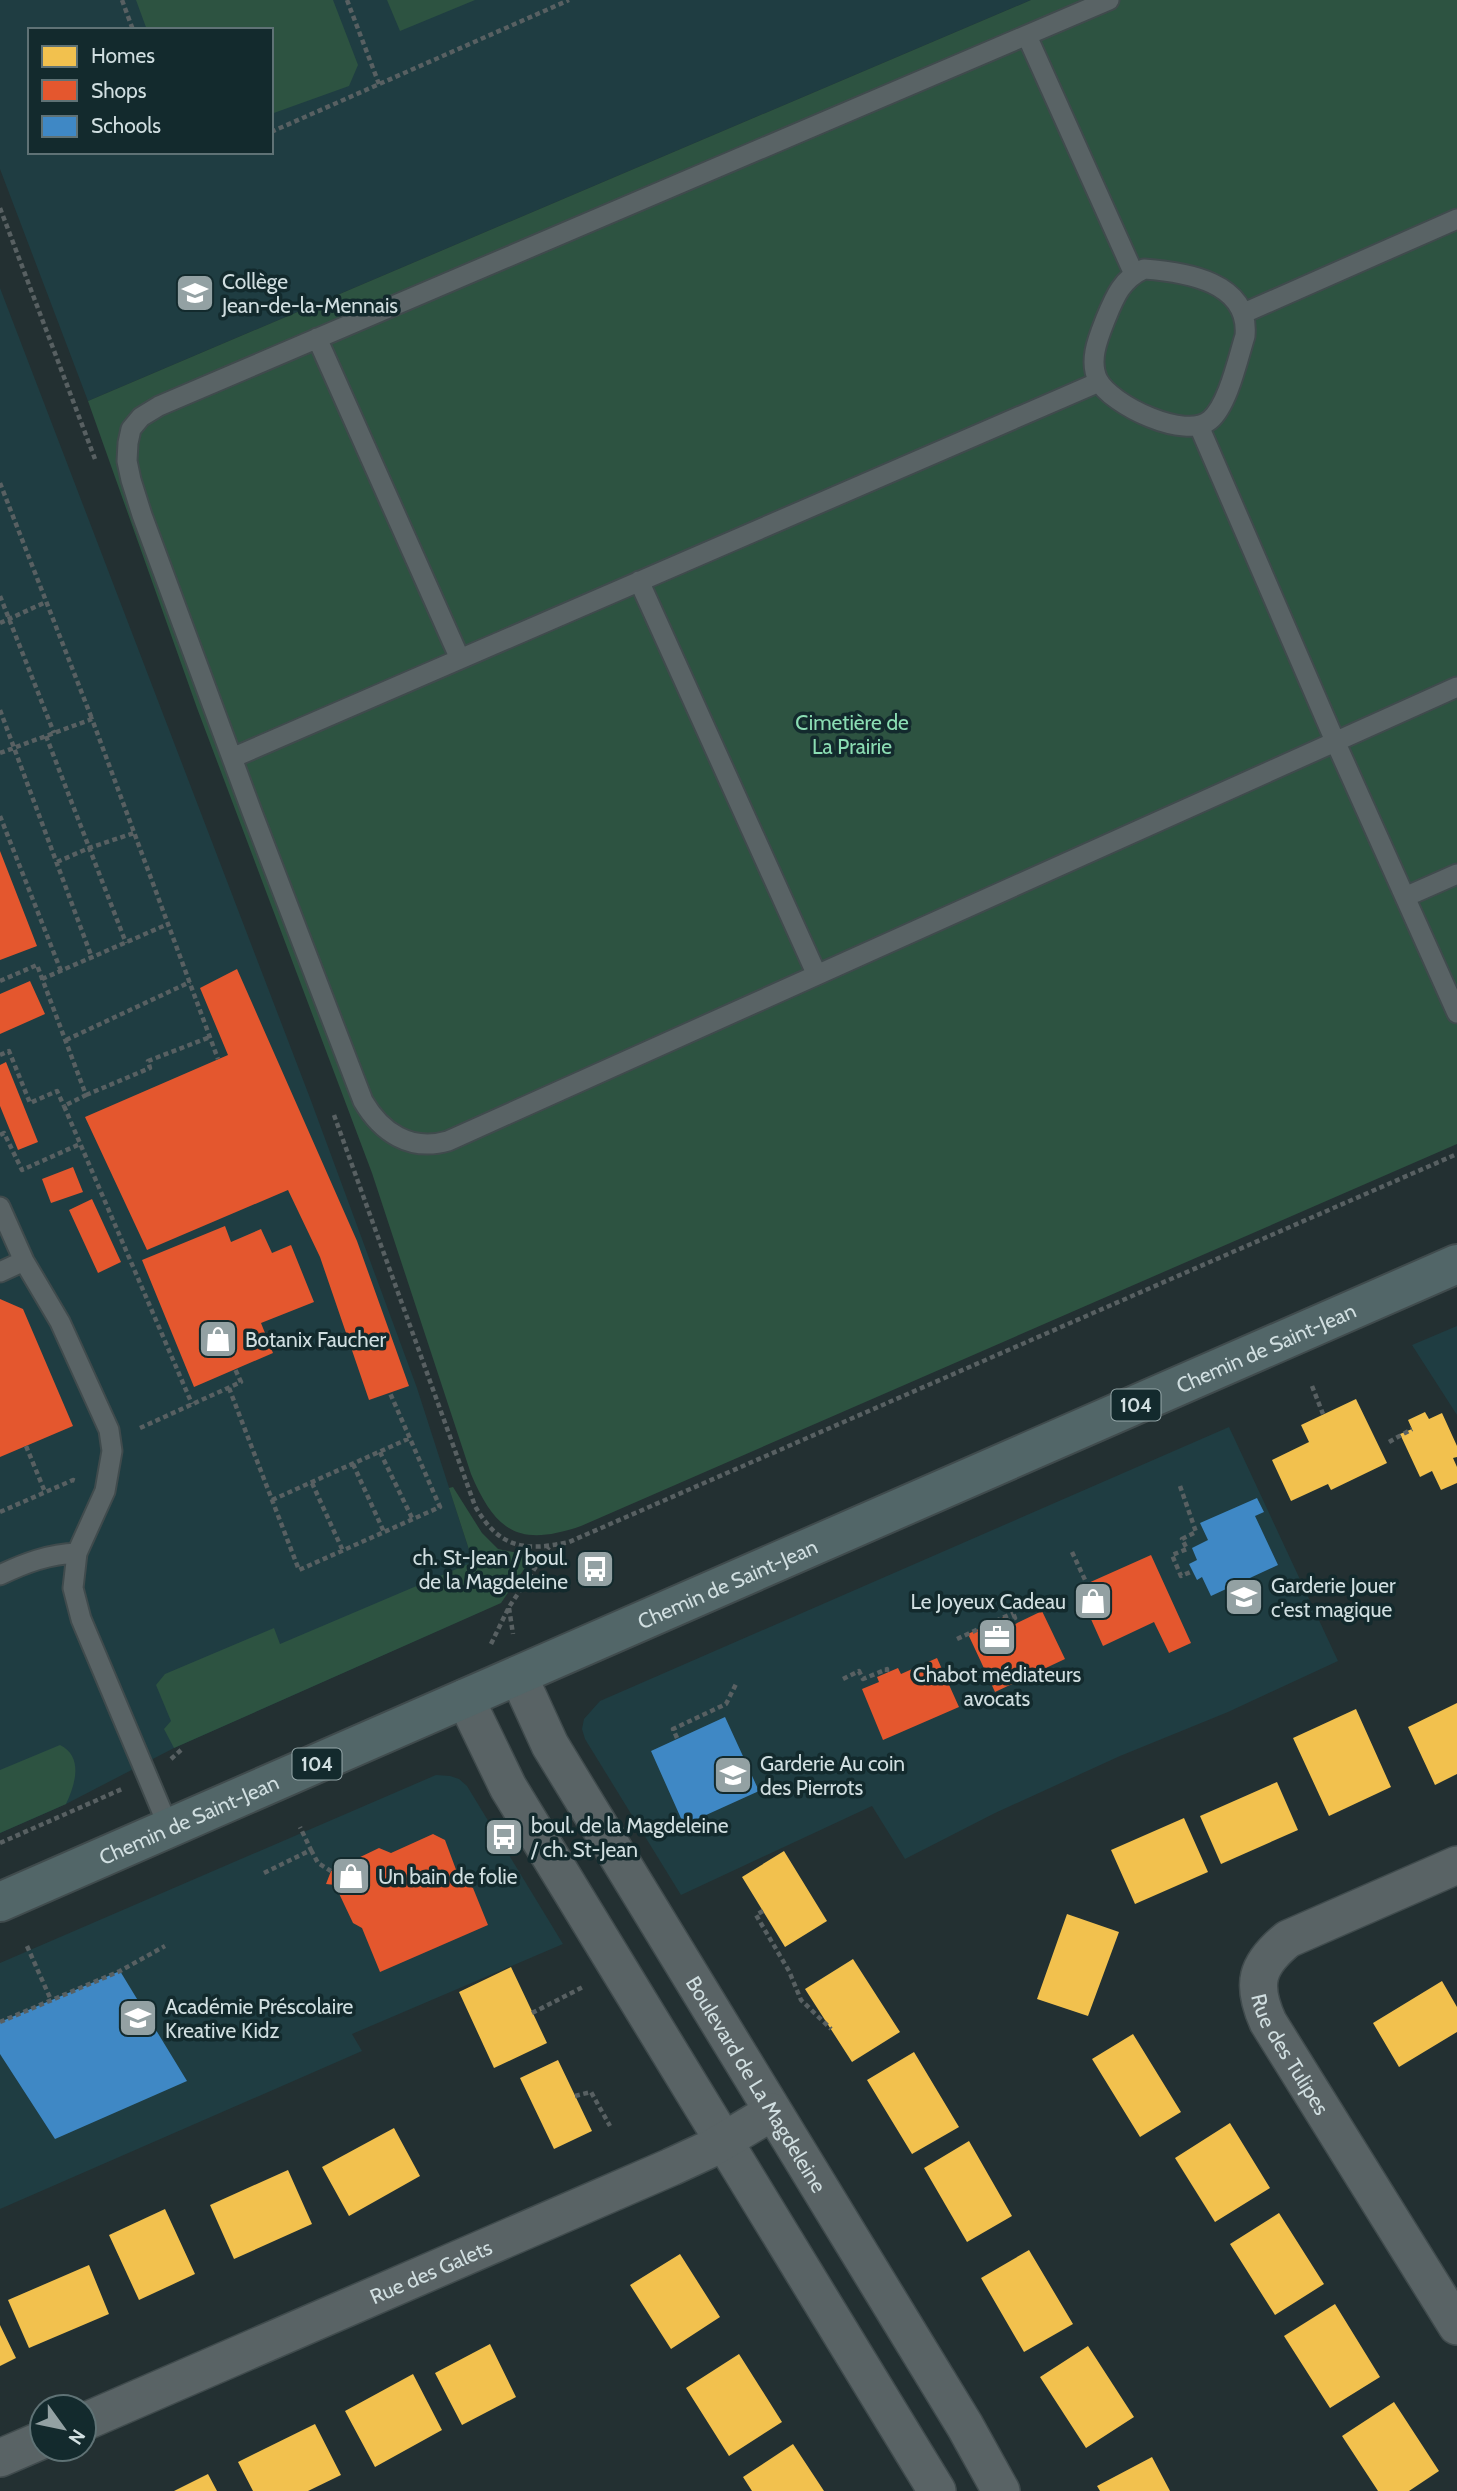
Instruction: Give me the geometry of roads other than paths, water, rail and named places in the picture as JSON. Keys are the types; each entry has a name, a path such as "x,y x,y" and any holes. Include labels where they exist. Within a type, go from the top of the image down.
{"main road":[{"name":"Chemin de Saint-Jean","path":"0,1902 1457,1264"}],"street":[{"name":"Boulevard de La Magdeleine","path":"519,1675 550,1745 632,1876 1001,2491"},
{"path":"465,1698 508,1787 937,2491"},
{"name":"Rue des Tulipes","path":"1457,1865 1288,1939 1261,1968 1257,1985 1260,2004 1268,2022 1457,2326"},
{"name":"Rue des Galets","path":"98,2416 671,2167 772,2112"},
{"path":"0,2458 28,2446"}],"lane":[{"path":"1109,0 159,406 141,417 131,429 128,443 129,470 142,515 363,1101 372,1116 402,1140 421,1146 448,1141 1457,687"},
{"path":"1027,36 1134,274"},
{"path":"1244,313 1457,219"},
{"path":"1144,269 1196,277 1225,289 1244,313 1247,323 1245,336 1220,409 1210,421 1185,428 1171,425 1123,404 1099,382 1095,371 1096,345 1113,299 1122,284 1144,269"},
{"path":"317,338 460,659"},
{"path":"232,758 1099,382"},
{"path":"1199,426 1335,741 1457,1013"},
{"path":"639,581 816,974"},
{"path":"1405,897 1457,874"},
{"path":"0,1207 24,1261 60,1322 109,1430 112,1451 105,1491 77,1553 73,1588 81,1619 169,1828"},
{"path":"0,1272 24,1261"},
{"path":"0,1575 31,1561 61,1553 77,1553"}],"place":[{"name":"Collège Jean-de-la-Mennais","path":"195,293"},
{"name":"Botanix Faucher","path":"218,1339"},
{"name":"ch. St-Jean / boul. de la Magdeleine","path":"595,1569"},
{"name":"Garderie Jouer c'est magique","path":"1244,1597"},
{"name":"Le Joyeux Cadeau","path":"1093,1601"},
{"name":"Chabot médiateurs avocats","path":"997,1637"},
{"name":"Garderie Au coin des Pierrots","path":"733,1775"},
{"name":"boul. de la Magdeleine / ch. St-Jean","path":"504,1837"},
{"name":"Un bain de folie","path":"351,1876"},
{"name":"Académie Préscolaire Kreative Kidz","path":"138,2018"}],"park label":[{"name":"Cimetière de La Prairie","path":"852,734"}]}
